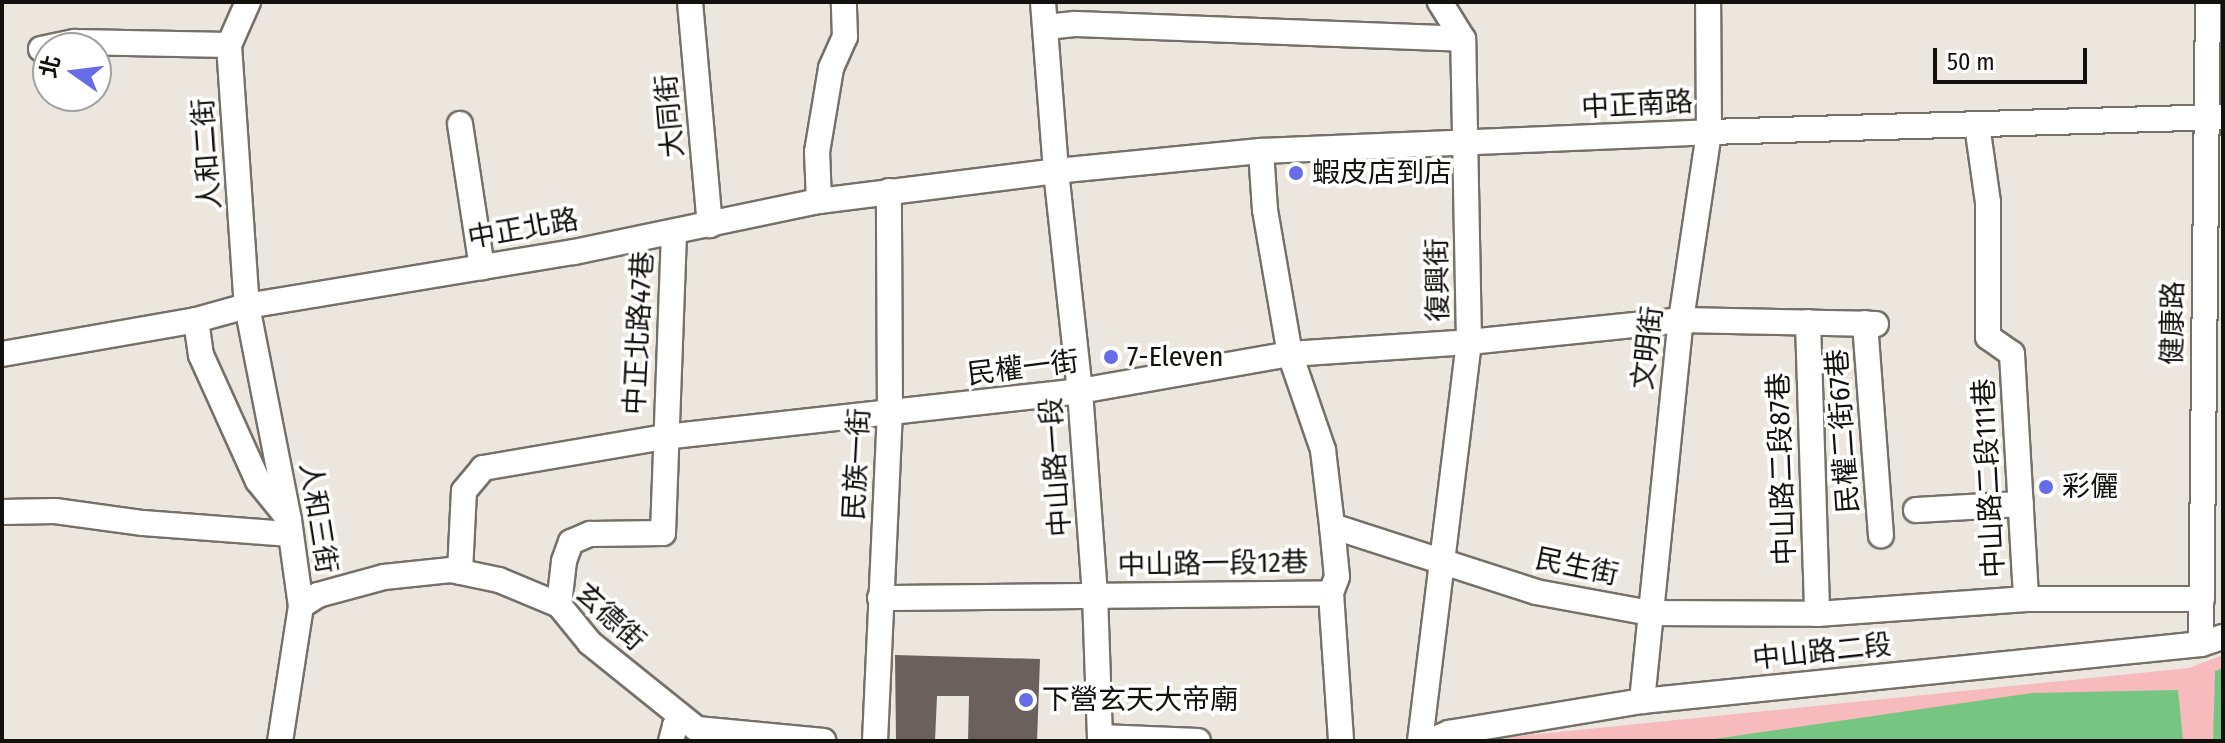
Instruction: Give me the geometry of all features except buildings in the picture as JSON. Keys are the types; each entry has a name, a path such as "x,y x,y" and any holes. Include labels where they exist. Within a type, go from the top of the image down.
{"street":[{"name":"人和二街","path":"247,306 229,45 248,2"},
{"name":"大同街","path":"690,2 710,225"},
{"path":"819,201 819,137 831,68 845,37 844,2"},
{"name":"中山路一段","path":"1043,2 1056,171 1080,391 1095,595 1100,737 1198,741"},
{"path":"1440,2 1463,39"},
{"name":"文明街","path":"1642,701 1681,320 1709,132 1708,2"},
{"name":"健康路","path":"2208,2 2215,118 2213,319 2202,599 2212,640"},
{"path":"1046,27 1075,24 1463,39"},
{"name":"復興街","path":"1420,741 1469,342 1463,39"},
{"path":"112,43 229,45"},
{"name":"中正南路","path":"1056,171 1261,151 1465,145 1709,132 2215,118"},
{"path":"460,124 482,267"},
{"name":"中山路二段111巷","path":"1977,125 1988,202 1988,337 2012,354 2026,599"},
{"path":"1261,151 1265,210 1290,354 1323,450 1337,577 1331,593 1341,741"},
{"name":"中正北路","path":"2,354 196,320 247,306 674,233 819,201 1056,171"},
{"name":"民族一街","path":"875,741 890,414 889,191"},
{"name":"中正北路47巷","path":"559,605 564,561 571,542 590,534 663,533 664,437 674,233"},
{"name":"人和三街","path":"247,306 290,527 301,606 280,741"},
{"path":"196,320 201,355 258,481 290,527"},
{"name":"民權一街","path":"460,572 464,491 483,468 664,437 1080,391 1290,354 1469,342 1681,320 1870,324"},
{"name":"中山路二段87巷","path":"1808,322 1817,614"},
{"name":"民權二街67巷","path":"1870,324 1881,535"},
{"path":"1916,510 2021,504"},
{"path":"2,512 55,511 143,523 290,527"},
{"name":"民生街","path":"1332,526 1536,592 1650,613 1817,614 2026,599 2202,599"},
{"name":"玄德街","path":"301,606 318,595 384,577 460,572 499,580 559,605 590,643 697,729 823,741"},
{"name":"中山路一段12巷","path":"880,598 1331,593"},
{"name":"中山路二段","path":"1430,741 1449,733 1642,701 2212,640"},
{"path":"671,741 675,726 682,717"}],"shaded area":[{"path":"2223,655 2223,741 1470,741 2189,668"},
{"path":"2223,668 2223,741 2213,741 2215,671"},
{"path":"2178,690 2183,741 1700,741 2032,693"}],"place":[{"name":"蝦皮店到店","path":"1296,173"},
{"name":"7-Eleven","path":"1111,357"},
{"name":"彩儷","path":"2046,487"},
{"name":"下營玄天大帝廟","path":"1026,700"}]}
